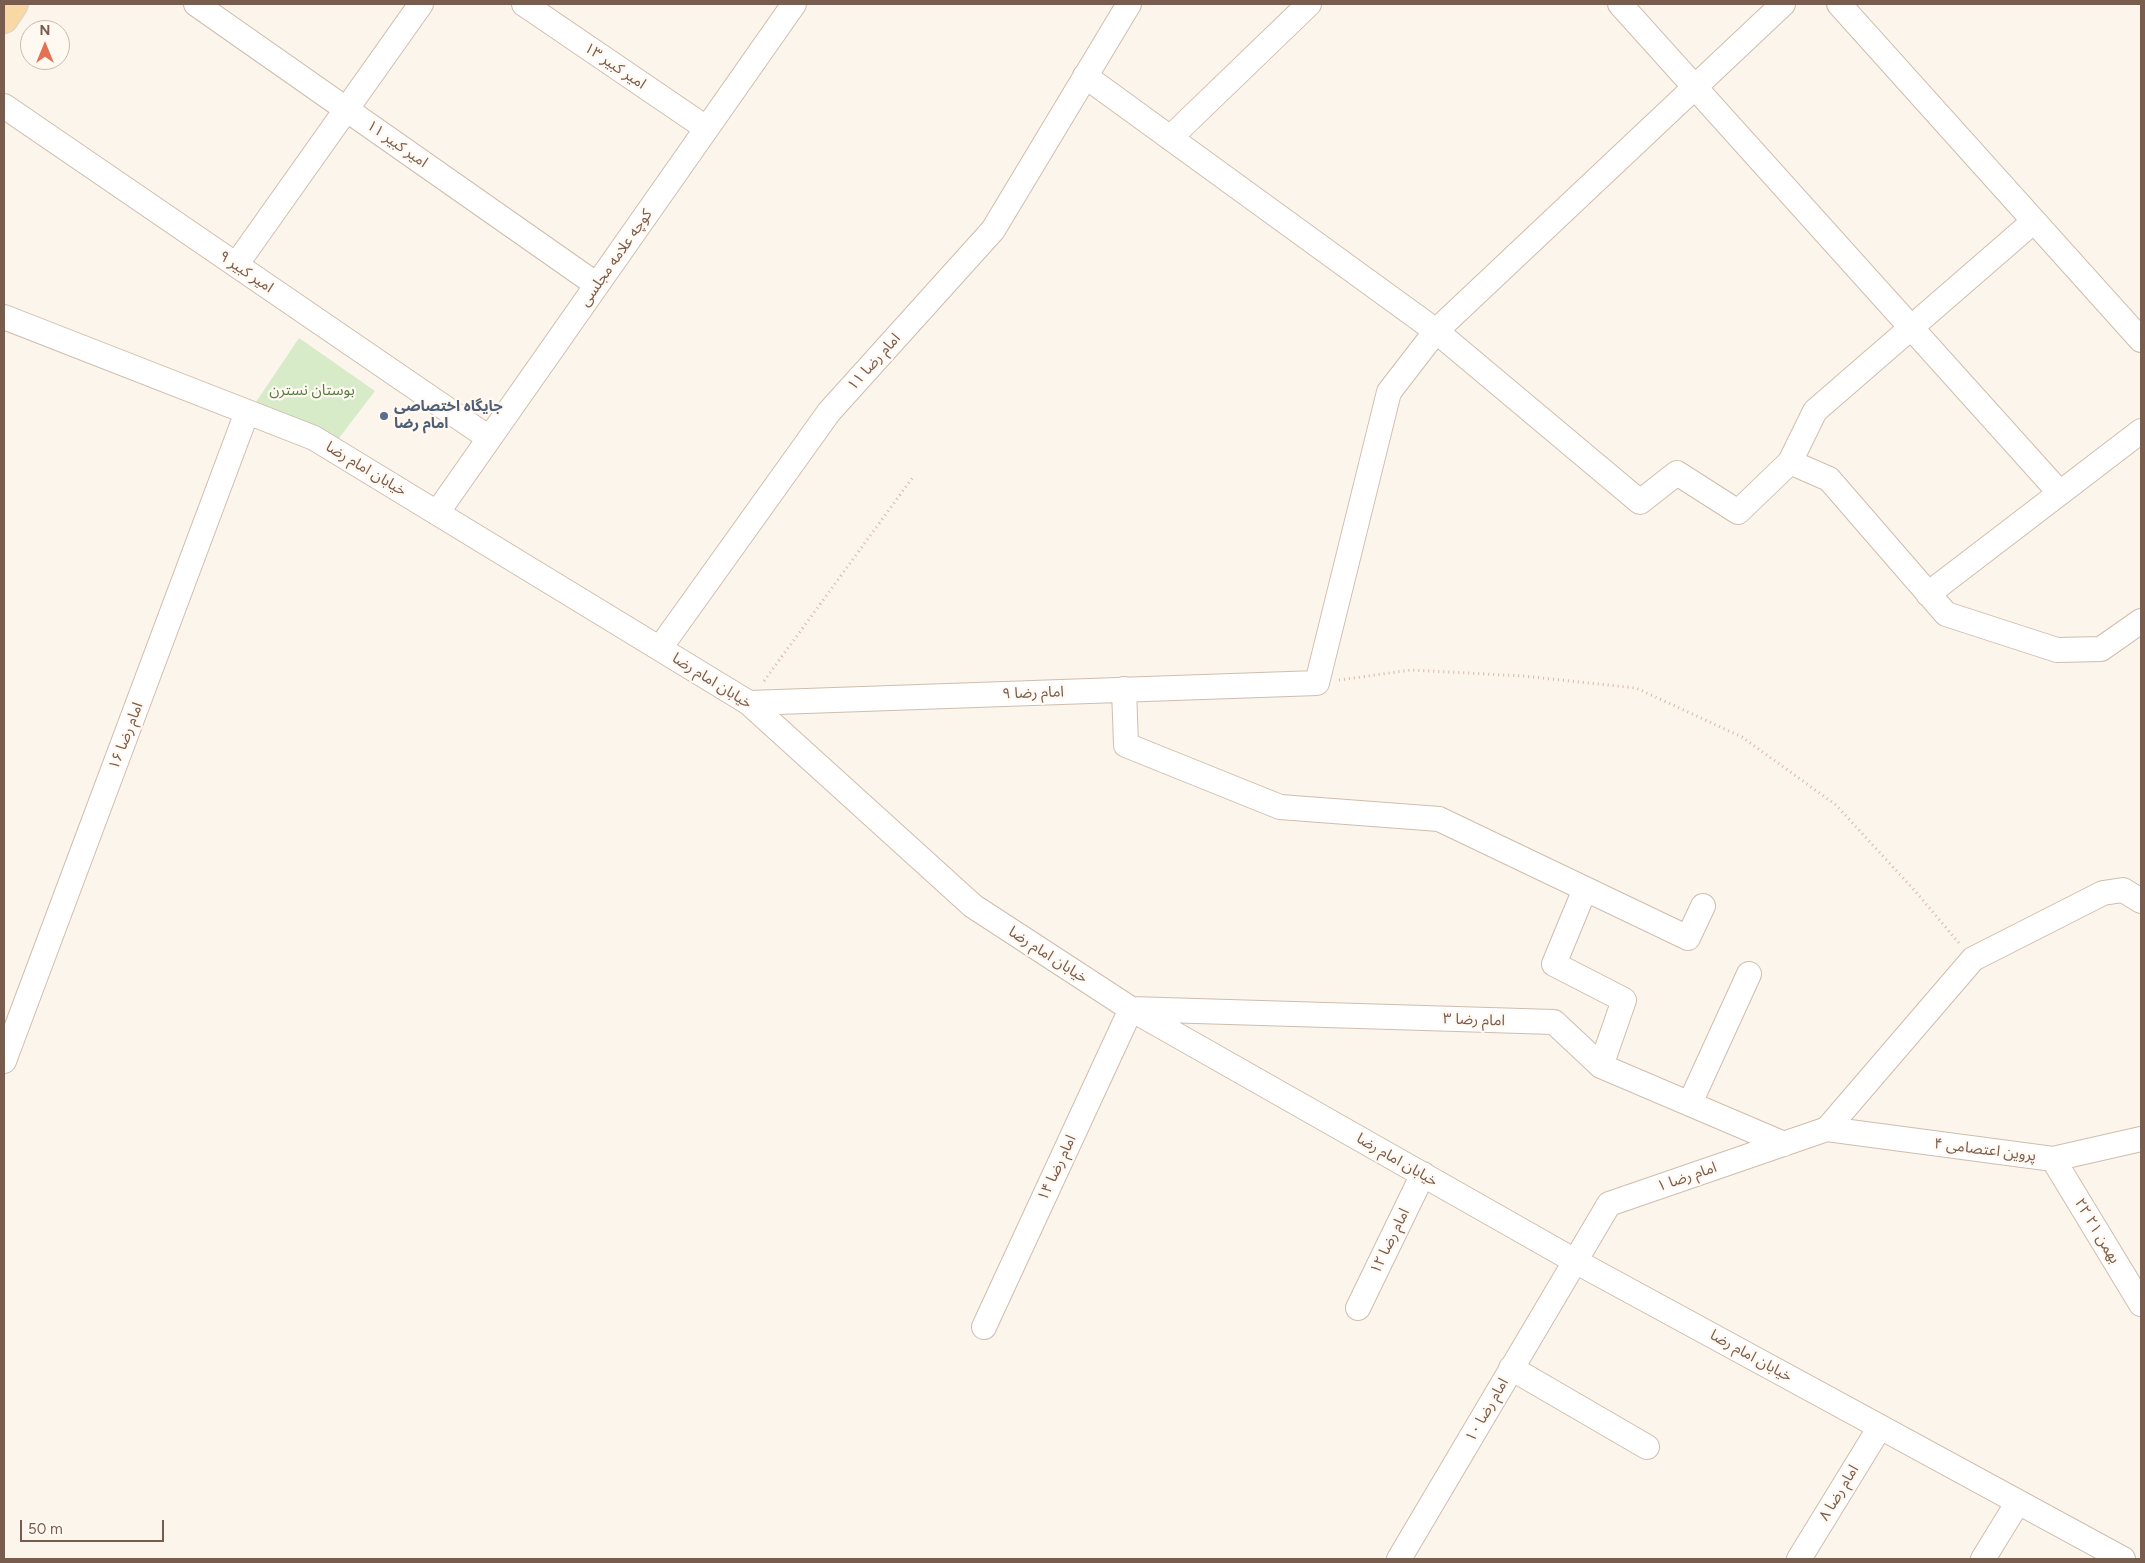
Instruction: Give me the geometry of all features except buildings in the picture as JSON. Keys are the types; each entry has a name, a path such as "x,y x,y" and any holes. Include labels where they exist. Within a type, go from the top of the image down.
{"main road":[{"path":"4,19 14,4"}],"street":[{"name":"امیر کبیر ۱۱","path":"196,4 597,285"},
{"path":"236,265 421,4"},
{"name":"امیر کبیر ۱۳","path":"524,4 706,128"},
{"name":"کوچه علامه مجلسی","path":"437,512 794,4"},
{"name":"امام رضا ۱۱","path":"660,648 829,412 993,230 1128,4"},
{"path":"1170,138 1309,4"},
{"path":"1620,4 2060,493"},
{"path":"1317,683 1389,392 1436,331 1783,4"},
{"path":"1838,4 2141,340"},
{"path":"1085,76 1436,331 1640,502 1678,473 1738,512 1790,462 1815,411 2034,221"},
{"name":"امیر کبیر ۹","path":"4,106 489,438"},
{"name":"خیابان امام رضا","path":"4,317 314,438 749,702 973,906 1131,1009 1575,1261 2124,1559"},
{"name":"امام رضا ۱۶","path":"4,1061 248,412"},
{"path":"1928,594 2141,431"},
{"path":"1790,462 1829,479 1946,614 2057,650 2100,649 2141,621"},
{"name":"امام رضا ۹","path":"749,702 1317,683"},
{"path":"1124,689 1126,745 1280,807 1439,819 1688,938 1703,906"},
{"path":"1585,889 1554,964 1624,1000 1601,1066"},
{"path":"1828,1129 1973,959 2103,893 2123,890 2141,901"},
{"path":"1690,1104 1749,974"},
{"name":"امام رضا ۳","path":"1131,1009 1554,1022 1601,1066 1784,1144"},
{"name":"امام رضا ۱۴","path":"984,1327 1131,1009"},
{"name":"امام رضا ۱","path":"1575,1261 1609,1204 1828,1129"},
{"name":"پروین اعتصامی ۴","path":"1828,1129 2053,1159 2141,1139"},
{"name":"۲۲ بهمن ۲۱","path":"2053,1159 2141,1304"},
{"name":"امام رضا ۱۲","path":"1358,1308 1423,1174"},
{"name":"امام رضا ۱۰","path":"1399,1559 1575,1261"},
{"path":"1511,1368 1647,1447"},
{"name":"امام رضا ۸","path":"1799,1559 1880,1427"},
{"path":"1983,1559 2018,1502"}],"path":[{"path":"749,702 913,478"},
{"path":"1317,683 1411,670 1523,676 1636,688 1742,737 1836,805 1916,890 1973,959"}],"green space":[{"name":"بوستان نسترن","path":"299,338 375,391 336,442 254,405"}],"place":[{"name":"جایگاه اختصاصی امام رضا","path":"384,416"}]}
